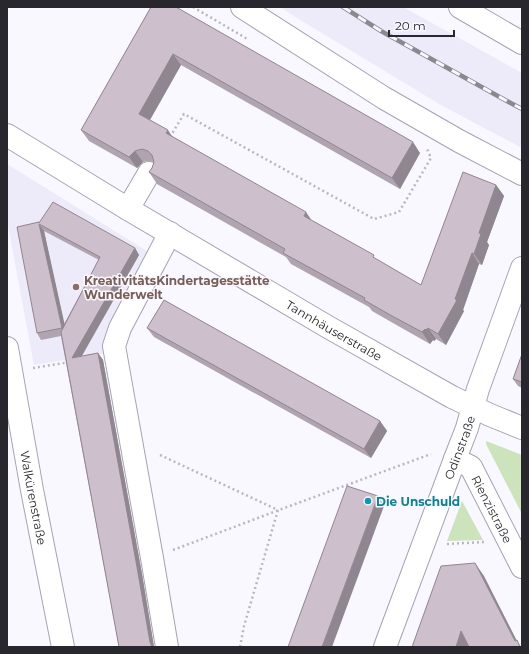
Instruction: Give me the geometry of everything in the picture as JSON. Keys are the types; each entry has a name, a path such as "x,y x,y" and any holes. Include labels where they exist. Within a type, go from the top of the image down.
{"street":[{"path":"242,7 384,98 459,141 522,174"},
{"path":"460,7 522,43"},
{"name":"Tannhäuserstraße","path":"7,136 328,327 452,397 522,428"},
{"path":"128,208 149,173"},
{"path":"167,647 114,346 120,328 170,233"},
{"name":"Odinstraße","path":"385,647 456,459 478,389 522,268"},
{"name":"Walkürenstraße","path":"7,348 63,647"},
{"name":"Rienzistraße","path":"456,459 472,467 522,567"}],"path":[{"path":"193,7 254,43"},
{"path":"169,138 184,114 374,219 399,212 431,158 427,148"},
{"path":"12,372 76,361"},
{"path":"152,558 431,454"},
{"path":"160,455 279,510"},
{"path":"240,647 244,626 279,510"},
{"path":"442,544 489,542"}],"shaded area":[{"path":"281,7 403,7 522,73 522,148 441,105"},
{"name":"KreativitätsKindertagesstätte Wunderwelt","path":"7,164 150,253 107,353 34,365 7,220"}],"green space":[{"path":"486,441 522,455 522,514 486,444"},
{"path":"462,501 483,540 447,541"}],"building":[{"path":"151,7 176,7 413,142 392,178 173,54 139,114 168,130 166,133 306,212 304,216 374,255 373,257 421,285 463,172 496,185 479,233 481,234 474,254 472,253 455,299 457,300 438,334 428,328 422,332 392,316 364,300 365,298 283,253 285,249 149,172 154,162 152,155 148,151 142,149 135,151 129,157 81,130"},
{"path":"53,202 135,248 72,358 98,353 152,647 119,647 61,332 100,257 39,224 62,328 37,333 17,227 39,223"},
{"path":"164,300 380,421 364,449 147,328"},
{"path":"522,354 522,382 513,379"},
{"path":"347,486 378,496 322,647 288,647"},
{"path":"475,563 515,641 517,640 520,647 469,647 461,631 456,647 412,647 441,566"}],"railway":[{"path":"343,7 381,31 522,109"}],"place":[{"name":"KreativitätsKindertagesstätte Wunderwelt","path":"76,287"},
{"name":"Die Unschuld","path":"368,501"}]}
